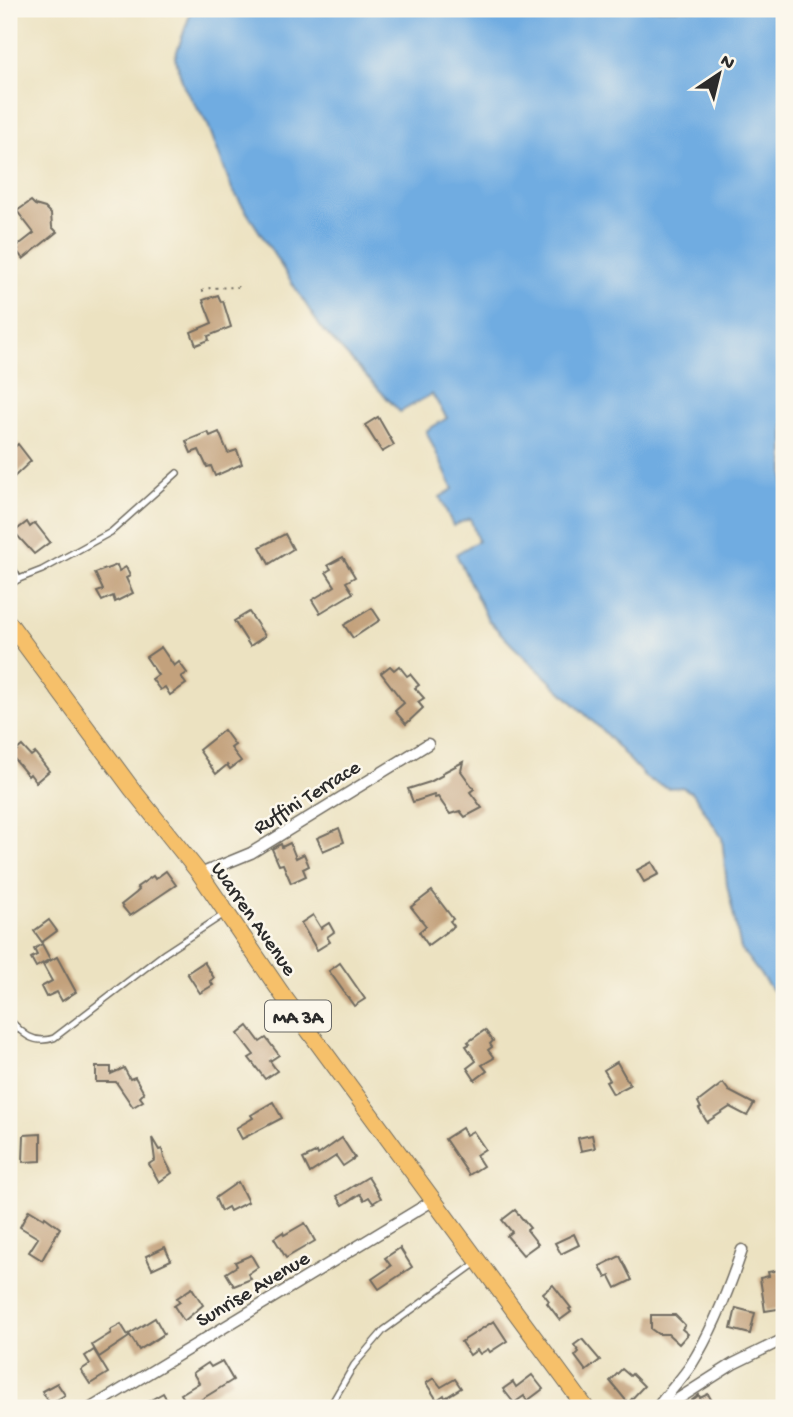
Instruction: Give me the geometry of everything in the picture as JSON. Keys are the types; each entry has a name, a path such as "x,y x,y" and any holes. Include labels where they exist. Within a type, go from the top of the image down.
{"main road":[{"name":"Warren Avenue","path":"9,624 132,789 200,874 317,1043 586,1408"}],"street":[{"name":"Ruffini Terrace","path":"200,874 251,853 428,744"},
{"name":"Sunrise Avenue","path":"91,1408 434,1200"},
{"path":"657,1408 683,1377 704,1342 743,1250"},
{"path":"664,1408 733,1364 784,1339"}],"lane":[{"path":"9,585 111,532 177,473"},
{"path":"9,562 19,579"},
{"path":"9,1019 20,1031 34,1040 54,1038 165,953 225,913"},
{"path":"329,1408 354,1364 384,1330 479,1261"}],"path":[{"path":"202,291 210,288 239,287"}],"water":[{"path":"192,9 784,9 784,1000 772,990 741,949 727,885 722,838 693,793 682,787 668,788 647,779 605,733 488,620 456,554 478,541 470,518 453,526 440,497 453,489 426,431 447,418 432,394 400,412 321,328 232,189 208,125 184,87 175,57"}],"building":[{"path":"31,201 51,214 52,227 57,232 23,259 16,247 34,233 17,211"},
{"path":"218,295 221,302 223,301 231,327 208,336 209,340 196,345 191,332 212,323 203,300"},
{"path":"378,417 394,445 382,452 365,425"},
{"path":"208,432 210,436 219,432 228,453 237,450 242,464 215,476 199,450 191,453 186,441"},
{"path":"18,444 31,461 14,477 9,470 9,452"},
{"path":"27,522 30,527 35,523 50,542 34,554 14,532"},
{"path":"285,534 293,549 269,564 260,547"},
{"path":"343,557 355,577 346,582 353,593 320,613 312,600 335,586 326,572 331,569 328,565"},
{"path":"117,565 119,571 126,567 130,576 126,578 133,593 115,602 113,596 102,601 97,592 103,590 95,573"},
{"path":"372,608 380,620 353,638 344,625"},
{"path":"249,612 265,636 250,646 234,621"},
{"path":"161,647 174,666 179,662 187,673 181,677 186,684 170,695 165,687 160,690 152,679 158,675 146,657"},
{"path":"390,666 394,670 399,666 407,676 410,674 419,685 415,688 424,698 418,702 423,708 406,724 395,711 404,703 381,673"},
{"path":"224,730 235,745 231,748 241,761 230,769 227,765 216,774 199,750"},
{"path":"22,746 31,756 35,753 49,771 36,782 11,755"},
{"path":"463,762 461,771 474,789 470,792 482,808 465,817 460,811 450,814 434,795 413,802 408,789 430,782"},
{"path":"339,828 344,842 323,851 317,838"},
{"path":"290,843 296,858 304,854 309,866 303,869 306,876 291,883 283,864 279,865 272,849"},
{"path":"652,862 659,874 644,882 637,870"},
{"path":"166,871 176,885 130,916 121,905 139,890 137,887"},
{"path":"432,891 453,919 450,921 454,926 428,945 419,932 426,926 411,907"},
{"path":"313,915 321,928 329,923 334,932 327,937 330,942 317,950 301,923"},
{"path":"49,920 57,931 42,942 34,931"},
{"path":"42,944 50,959 36,967 31,958 37,955 34,949"},
{"path":"57,957 76,992 62,1001 57,992 46,997 41,987 52,981 43,965"},
{"path":"204,962 214,978 210,981 213,985 200,993 187,973"},
{"path":"340,963 365,999 354,1006 329,971"},
{"path":"248,1026 260,1042 266,1038 279,1055 270,1061 277,1071 265,1079 249,1058 254,1055 238,1034"},
{"path":"485,1030 493,1041 488,1050 494,1058 482,1065 487,1071 475,1080 467,1068 476,1061 466,1046"},
{"path":"617,1062 630,1085 613,1094 606,1082 610,1080 604,1070"},
{"path":"96,1067 111,1067 111,1074 124,1068 130,1079 135,1077 144,1093 140,1097 143,1101 133,1107 116,1082 96,1082"},
{"path":"723,1083 729,1091 754,1104 747,1116 730,1107 707,1122 698,1102"},
{"path":"273,1102 282,1118 242,1139 236,1128"},
{"path":"462,1128 466,1135 473,1131 485,1149 476,1155 483,1166 469,1175 445,1139"},
{"path":"41,1134 41,1161 23,1162 24,1135"},
{"path":"592,1135 595,1148 581,1151 578,1138"},
{"path":"152,1138 159,1150 162,1149 172,1173 159,1182 149,1164 155,1160"},
{"path":"342,1138 355,1158 343,1166 336,1156 310,1173 303,1159 317,1152 318,1155"},
{"path":"368,1177 381,1198 373,1203 369,1197 364,1200 360,1194 343,1205 337,1196"},
{"path":"238,1182 248,1202 230,1211 228,1207 221,1211 215,1198"},
{"path":"29,1210 60,1228 42,1260 29,1252 38,1238 20,1227"},
{"path":"515,1210 530,1228 527,1230 538,1244 523,1255 507,1236 512,1232 502,1220"},
{"path":"305,1223 315,1241 286,1258 274,1238"},
{"path":"574,1234 579,1245 561,1254 555,1243"},
{"path":"165,1247 171,1260 152,1269 146,1256"},
{"path":"400,1248 412,1267 379,1289 372,1279 391,1266 385,1258"},
{"path":"251,1255 258,1267 248,1274 251,1279 234,1286 226,1273 237,1266 235,1262"},
{"path":"620,1256 632,1280 616,1288 610,1276 606,1278 600,1266"},
{"path":"780,1270 781,1275 784,1275 784,1308 765,1311 760,1278 769,1276 768,1272"},
{"path":"553,1285 571,1308 571,1312 560,1320 543,1293"},
{"path":"192,1288 203,1305 184,1321 174,1306 180,1302 177,1298"},
{"path":"736,1308 755,1313 750,1334 731,1329"},
{"path":"651,1315 675,1315 685,1325 682,1329 688,1334 679,1344 668,1334 658,1334 651,1329"},
{"path":"155,1318 164,1334 139,1350 129,1334"},
{"path":"494,1321 507,1341 490,1352 488,1349 480,1354 477,1350 470,1355 461,1342"},
{"path":"121,1324 129,1337 99,1357 92,1345"},
{"path":"582,1339 600,1360 586,1371 575,1356 579,1352 574,1345"},
{"path":"94,1350 108,1373 90,1384 81,1370 90,1364 85,1356"},
{"path":"222,1361 233,1380 189,1407 181,1394 199,1383 193,1373 208,1363 211,1367"},
{"path":"622,1369 630,1376 632,1374 644,1386 628,1403 610,1381"},
{"path":"532,1375 543,1389 527,1401 524,1396 514,1403 503,1389 513,1382 516,1387"},
{"path":"434,1378 441,1387 455,1379 461,1388 437,1400 426,1383"},
{"path":"57,1383 65,1395 50,1404 42,1391"},
{"path":"163,1393 170,1405 164,1408 137,1408"},
{"path":"708,1394 716,1408 682,1408 699,1395 700,1398"}]}
